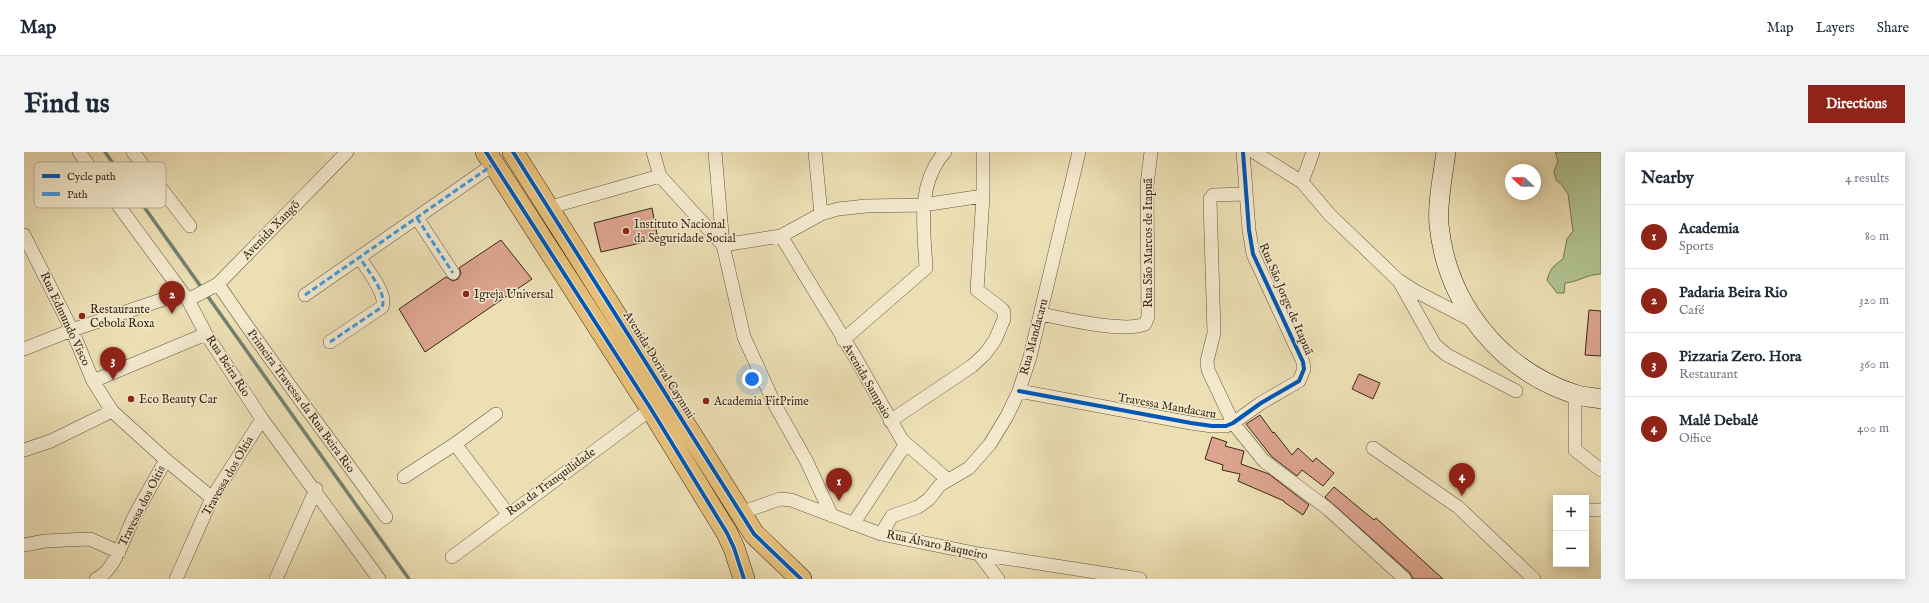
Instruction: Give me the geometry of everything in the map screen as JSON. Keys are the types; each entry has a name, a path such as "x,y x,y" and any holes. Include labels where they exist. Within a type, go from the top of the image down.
{"main road":[{"name":"Avenida Dorival Caymmi","path":"513,152 754,534 801,579"},
{"path":"490,158 651,409 727,533 734,548 741,578"}],"street":[{"name":"Rua Beira Rio","path":"79,152 87,162"},
{"path":"133,152 141,162"},
{"name":"Avenida Xangõ","path":"24,349 72,330 189,296 217,284 347,152"},
{"path":"653,152 660,176 723,246"},
{"path":"715,152 723,246 744,337 775,405 806,460 832,516"},
{"path":"815,152 821,214"},
{"path":"843,340 926,268 923,205 934,167 945,152"},
{"path":"890,421 972,366 985,354 995,340 1004,319 1004,312 985,296 977,292 984,152"},
{"name":"Rua Mandacaru","path":"881,534 892,516 918,507 929,499 935,489 968,468 990,444 1007,416 1019,391 1030,357 1079,152"},
{"name":"Rua São Marcos de Itapuã","path":"1041,314 1098,325 1120,326 1145,324 1148,317 1147,185 1151,152"},
{"name":"Rua São Jorge de Itapuã","path":"1243,152 1249,230 1253,254 1303,362 1304,369 1299,381"},
{"path":"1254,152 1302,182 1330,215 1398,280 1427,298 1473,320"},
{"path":"1302,182 1312,152"},
{"path":"1446,152 1440,192 1439,223 1444,255 1456,290 1473,320 1489,339 1523,369 1541,380 1575,394 1601,399"},
{"path":"305,295 417,218 490,158"},
{"path":"547,208 660,176"},
{"path":"1246,194 1213,195 1210,199 1214,333 1207,366 1233,423 1264,461 1328,509 1405,579"},
{"path":"166,195 190,226"},
{"path":"723,246 781,236 821,214 838,210 866,206 923,205 983,196"},
{"name":"Rua Beira Rio","path":"122,208 189,296 206,334 262,419 316,490 379,579"},
{"path":"417,218 453,273"},
{"name":"Rua Edmundo Visco","path":"24,235 72,330 93,381 112,411 166,460 212,498"},
{"name":"Avenida Sampaio","path":"781,236 905,444 948,480"},
{"path":"330,342 382,307 383,296 360,258"},
{"path":"1398,280 1435,345 1447,355 1516,391"},
{"name":"Primeira Travessa da Rua Beira Rio","path":"217,284 256,340 301,399 386,517"},
{"path":"93,381 206,334"},
{"name":"Travessa Mandacaru","path":"1019,391 1124,409 1191,423 1226,426 1233,423 1261,402 1299,381"},
{"path":"1575,394 1575,450 1601,470"},
{"name":"Rua da Tranquilidade","path":"452,557 651,409"},
{"path":"24,450 51,441 112,411"},
{"path":"404,477 455,444 496,414"},
{"name":"Travessa dos Oltia","path":"176,579 212,498 262,419"},
{"path":"455,444 508,514"},
{"path":"853,524 905,444"},
{"path":"1373,448 1458,507 1534,579"},
{"name":"Travessa dos Oitis","path":"96,579 105,572 119,552 134,517 166,460"},
{"path":"276,579 316,490"},
{"name":"Rua Álvaro Baqueiro","path":"740,513 780,499 791,500 881,534 979,554 1140,579"},
{"path":"1589,510 1601,510"},
{"path":"24,546 45,541 90,539 119,552"},
{"path":"979,554 998,579"}],"green space":[{"path":"1555,152 1601,152 1601,274 1592,275 1565,283 1564,293 1557,293 1547,280 1553,268 1563,259 1567,239 1573,231 1568,194 1562,185 1556,180 1554,172 1558,161"}],"building":[{"name":"Instituto Nacional da Seguridade Social","path":"652,208 658,239 601,252 594,223"},
{"name":"Igreja Universal","path":"501,240 532,279 425,352 399,309 446,277 453,281 458,279 461,273 459,268"},
{"path":"1589,310 1601,311 1601,356 1585,355"},
{"path":"1359,374 1380,383 1373,399 1352,389"},
{"path":"1260,415 1292,455 1298,448 1313,462 1316,458 1334,473 1323,486 1302,470 1297,476 1272,457 1246,424"},
{"path":"1212,437 1227,442 1225,446 1244,451 1241,464 1269,474 1309,505 1303,515 1284,501 1238,481 1240,474 1222,470 1223,465 1205,459"},
{"path":"1334,487 1374,520 1376,518 1443,579 1413,579 1410,573 1325,497"}],"waterway":[{"path":"105,152 112,162"},
{"path":"145,208 409,579"}],"marked path":[{"path":"305,295 494,164"},
{"path":"417,218 453,273"},
{"path":"330,342 382,307 383,302 380,289 360,258"}],"cycle path":[{"path":"486,152 651,409 727,533 734,548 744,579"},
{"path":"513,152 754,534 801,579"},
{"path":"1019,391 1191,423 1226,426 1233,423 1261,403 1299,381 1304,369 1303,362 1253,254 1249,230 1243,152"}],"place":[{"name":"Instituto Nacional da Seguridade Social","path":"626,231"},
{"name":"Igreja Universal","path":"466,294"},
{"name":"Padaria Beira Rio","path":"172,314"},
{"name":"Restaurante Cebola Roxa","path":"82,316"},
{"name":"Pizzaria Zero. Hora","path":"113,380"},
{"name":"Eco Beauty Car","path":"131,399"},
{"name":"Academia FitPrime","path":"706,401"},
{"name":"Malê Debalê","path":"1462,496"},
{"name":"Academia","path":"839,501"}]}
